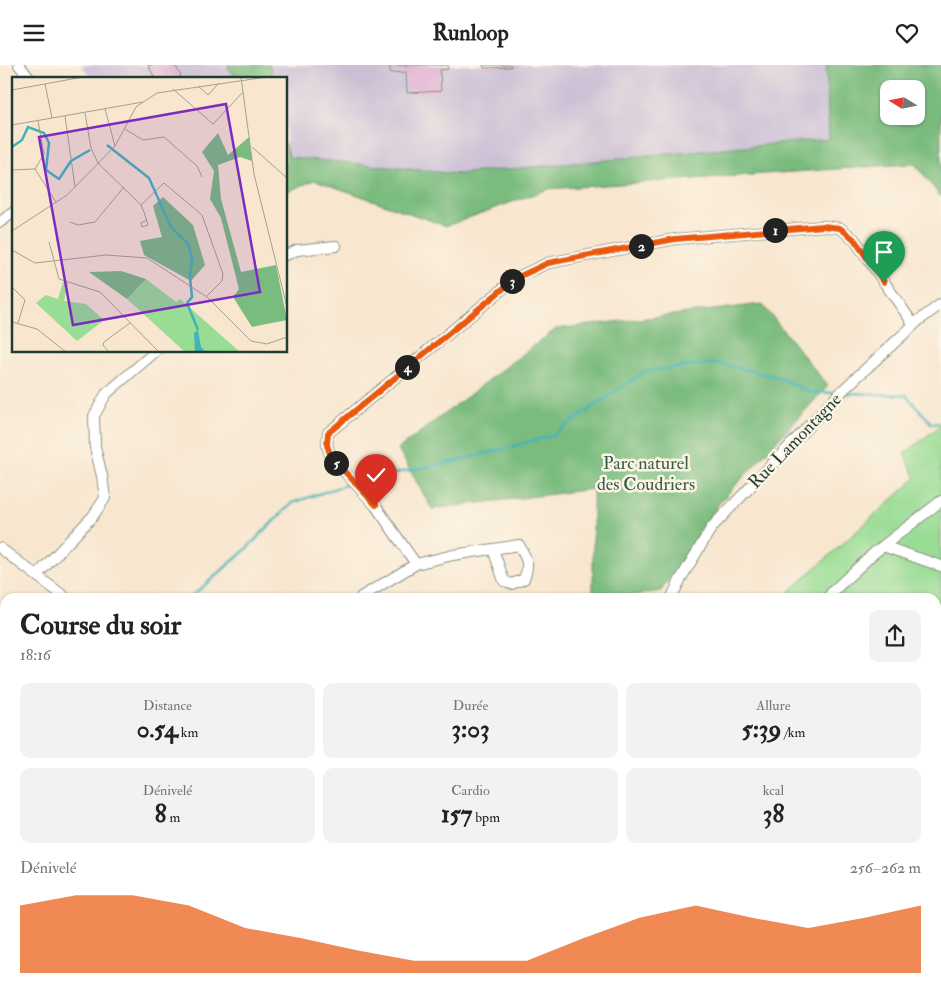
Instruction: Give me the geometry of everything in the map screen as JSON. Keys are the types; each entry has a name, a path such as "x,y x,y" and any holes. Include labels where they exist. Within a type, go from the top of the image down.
{"street":[{"path":"19,65 28,77"},
{"path":"0,223 12,214"},
{"path":"416,563 376,505 331,457 327,445 328,433 516,278 548,263 675,239 823,226 840,228 854,239 914,325"},
{"path":"288,254 297,250 336,245"},
{"name":"Rue Lamontagne","path":"674,593 712,527 845,388 914,325 941,305"},
{"path":"37,575 93,516 105,498 102,476 94,447 94,416 106,394 154,353"},
{"path":"831,593 883,546 936,510 941,501"},
{"path":"883,546 941,566"},
{"path":"0,549 60,593"},
{"path":"367,593 416,563 493,549"}],"shaded area":[{"path":"81,65 825,65 829,139 458,174 289,157 288,77 90,77"}],"green space":[{"path":"227,65 270,65 272,77 234,77"},
{"path":"826,65 941,65 941,196 915,164 909,164 548,189 446,226 315,180 288,191 288,153 289,157 458,174 829,139"},
{"name":"Parc naturel des Coudriers","path":"762,304 828,386 720,502 661,591 648,593 593,593 593,489 432,509 398,449 556,329"},
{"path":"941,425 941,593 787,593 916,478 904,454"}],"building":[{"path":"148,65 175,65 181,76 179,77 154,77"},
{"path":"390,65 448,65 448,69 440,70 441,91 407,93 406,72 390,73"},
{"path":"483,65 511,65 511,67 484,68"}],"waterway":[{"path":"356,481 462,460 551,436 645,371 716,363 774,376 810,392 835,393"},
{"path":"845,393 906,395 932,424 941,423"},
{"path":"196,593 243,552 292,503 351,483"}],"route":[{"path":"376,505 331,457 327,445 328,433 516,278 548,263 675,239 823,226 840,228 854,239 884,282"}]}
